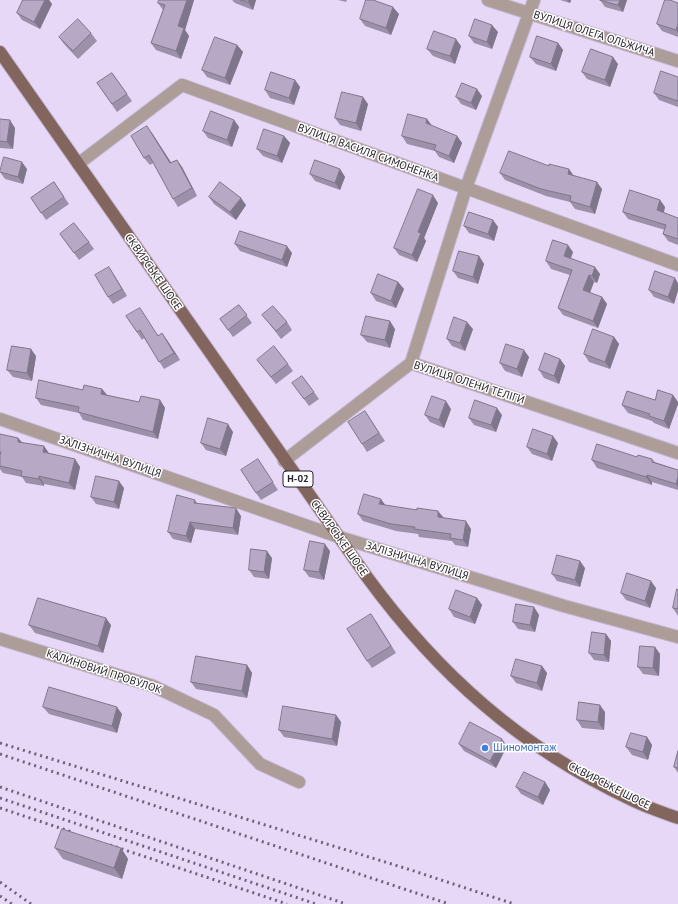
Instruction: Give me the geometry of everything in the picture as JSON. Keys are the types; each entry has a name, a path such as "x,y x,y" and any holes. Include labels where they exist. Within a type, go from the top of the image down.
{"main road":[{"name":"СКВИРСЬКЕ ШОСЕ","path":"0,52 284,461 392,612 419,644 447,674 482,705 555,758 631,800 678,818"}],"street":[{"name":"ВУЛИЦЯ ОЛЕГА ОЛЬЖИЧА","path":"488,0 678,61"},
{"path":"411,363 466,188 534,0"},
{"name":"ВУЛИЦЯ ВАСИЛЯ СИМОНЕНКА","path":"78,164 182,85 678,265"},
{"name":"ВУЛИЦЯ ОЛЕНИ ТЕЛІГИ","path":"284,461 411,363 678,453"},
{"name":"ЗАЛІЗНИЧНА ВУЛИЦЯ","path":"0,420 339,537 564,606 678,636"},
{"name":"КАЛИНОВИЙ ПРОВУЛОК","path":"0,639 153,686 208,712 214,716 260,764 299,782"}],"building":[{"path":"23,0 45,0 34,22 17,13"},
{"path":"159,0 187,0 178,26 184,28 176,51 151,43 165,5 158,3"},
{"path":"366,0 373,0 393,7 386,28 360,19"},
{"path":"600,0 620,0 618,5"},
{"path":"665,0 678,3 678,24 676,30 657,24"},
{"path":"78,19 91,33 73,51 59,37"},
{"path":"475,19 492,25 487,42 469,36"},
{"path":"434,31 456,39 450,56 427,49"},
{"path":"537,36 558,43 551,64 530,57"},
{"path":"215,37 237,45 225,78 202,70"},
{"path":"591,49 613,57 605,80 582,72"},
{"path":"661,71 678,77 678,101 654,93"},
{"path":"271,72 295,80 289,98 265,90"},
{"path":"112,73 127,94 112,104 97,83"},
{"path":"462,83 477,89 471,103 456,97"},
{"path":"342,92 363,97 356,123 335,118"},
{"path":"211,111 234,120 227,140 203,131"},
{"path":"408,114 427,119 426,123 457,136 449,156 434,150 436,145 402,136"},
{"path":"0,119 10,120 7,142 0,141"},
{"path":"147,126 170,163 177,160 192,188 173,199 149,155 144,158 131,136"},
{"path":"264,129 284,136 277,156 257,149"},
{"path":"509,151 549,166 549,164 569,169 568,174 597,182 590,207 570,201 571,196 541,189 500,173"},
{"path":"4,157 22,162 18,177 0,172"},
{"path":"315,160 340,169 335,183 310,174"},
{"path":"54,182 64,197 41,213 31,198"},
{"path":"220,182 241,198 230,212 209,197"},
{"path":"418,189 433,195 418,232 421,233 412,255 394,248"},
{"path":"630,190 660,200 657,210 678,218 678,239 663,234 666,225 623,212"},
{"path":"469,212 493,220 488,234 464,226"},
{"path":"74,223 89,242 74,253 60,234"},
{"path":"240,231 287,246 282,260 235,244"},
{"path":"553,240 568,245 564,256 595,267 592,276 589,275 583,290 602,297 593,321 558,308 572,270 546,261"},
{"path":"459,251 479,256 473,277 453,271"},
{"path":"109,267 122,289 108,297 95,275"},
{"path":"655,271 675,278 668,297 649,290"},
{"path":"378,274 398,282 391,301 371,293"},
{"path":"239,305 247,315 228,330 220,319"},
{"path":"273,306 287,322 276,331 262,315"},
{"path":"140,308 158,336 162,333 174,353 159,362 140,330 137,332 126,316"},
{"path":"366,316 390,321 385,340 361,335"},
{"path":"454,317 467,322 460,343 447,339"},
{"path":"593,329 614,337 605,362 584,354"},
{"path":"506,344 524,350 517,369 500,363"},
{"path":"12,346 31,349 27,373 7,370"},
{"path":"274,346 288,364 271,377 257,360"},
{"path":"545,353 560,359 554,376 539,370"},
{"path":"302,376 314,392 304,399 292,383"},
{"path":"39,380 83,390 84,385 102,389 101,394 139,402 141,396 160,400 153,432 78,412 79,407 36,398"},
{"path":"658,390 673,395 664,421 649,416 650,414 622,405 627,391 655,400"},
{"path":"432,396 446,401 439,420 425,415"},
{"path":"475,400 497,408 491,425 469,418"},
{"path":"365,411 379,433 362,444 348,422"},
{"path":"208,418 228,424 220,449 201,443"},
{"path":"533,429 553,436 547,454 527,447"},
{"path":"0,434 18,438 18,442 44,446 43,452 75,459 69,483 39,476 39,479 21,476 22,471 0,466"},
{"path":"597,444 637,457 638,455 652,459 652,462 678,470 676,484 647,475 646,477 592,460"},
{"path":"258,459 273,482 256,493 241,470"},
{"path":"96,476 119,481 114,502 91,497"},
{"path":"364,494 381,499 379,504 417,510 417,508 438,511 438,517 466,521 463,540 450,538 451,534 414,529 415,527 391,524 358,514"},
{"path":"177,495 195,500 194,503 236,508 233,528 190,522 186,536 168,532"},
{"path":"310,541 325,544 319,572 304,570"},
{"path":"251,549 267,551 264,572 249,570"},
{"path":"557,555 580,561 575,580 552,574"},
{"path":"627,573 651,581 645,601 621,593"},
{"path":"677,589 678,590 678,609 673,608"},
{"path":"456,590 477,598 470,617 449,609"},
{"path":"38,598 106,618 98,646 29,625"},
{"path":"516,604 534,607 530,625 513,622"},
{"path":"371,614 391,646 367,661 347,629"},
{"path":"592,632 606,634 604,655 589,653"},
{"path":"640,646 655,647 653,668 638,667"},
{"path":"196,656 247,665 242,691 191,682"},
{"path":"516,659 542,666 537,683 511,676"},
{"path":"49,687 117,707 112,726 43,707"},
{"path":"579,702 600,705 598,722 577,720"},
{"path":"283,706 336,715 332,739 279,730"},
{"name":"Шиномонтаж","path":"470,722 502,739 490,761 459,744"},
{"path":"631,733 647,737 643,752 626,747"},
{"path":"678,751 678,768 674,767"},
{"path":"524,772 545,782 538,797 516,787"},
{"path":"62,829 121,848 114,868 55,848"}],"railway":[{"path":"0,743 411,870 514,904"},
{"path":"0,754 449,904"},
{"path":"0,787 346,904"},
{"path":"0,798 316,904"},
{"path":"0,808 72,832"},
{"path":"110,845 287,904"},
{"path":"0,882 31,904"},
{"path":"0,896 12,904"}],"place":[{"name":"Шиномонтаж","path":"485,748"}]}
